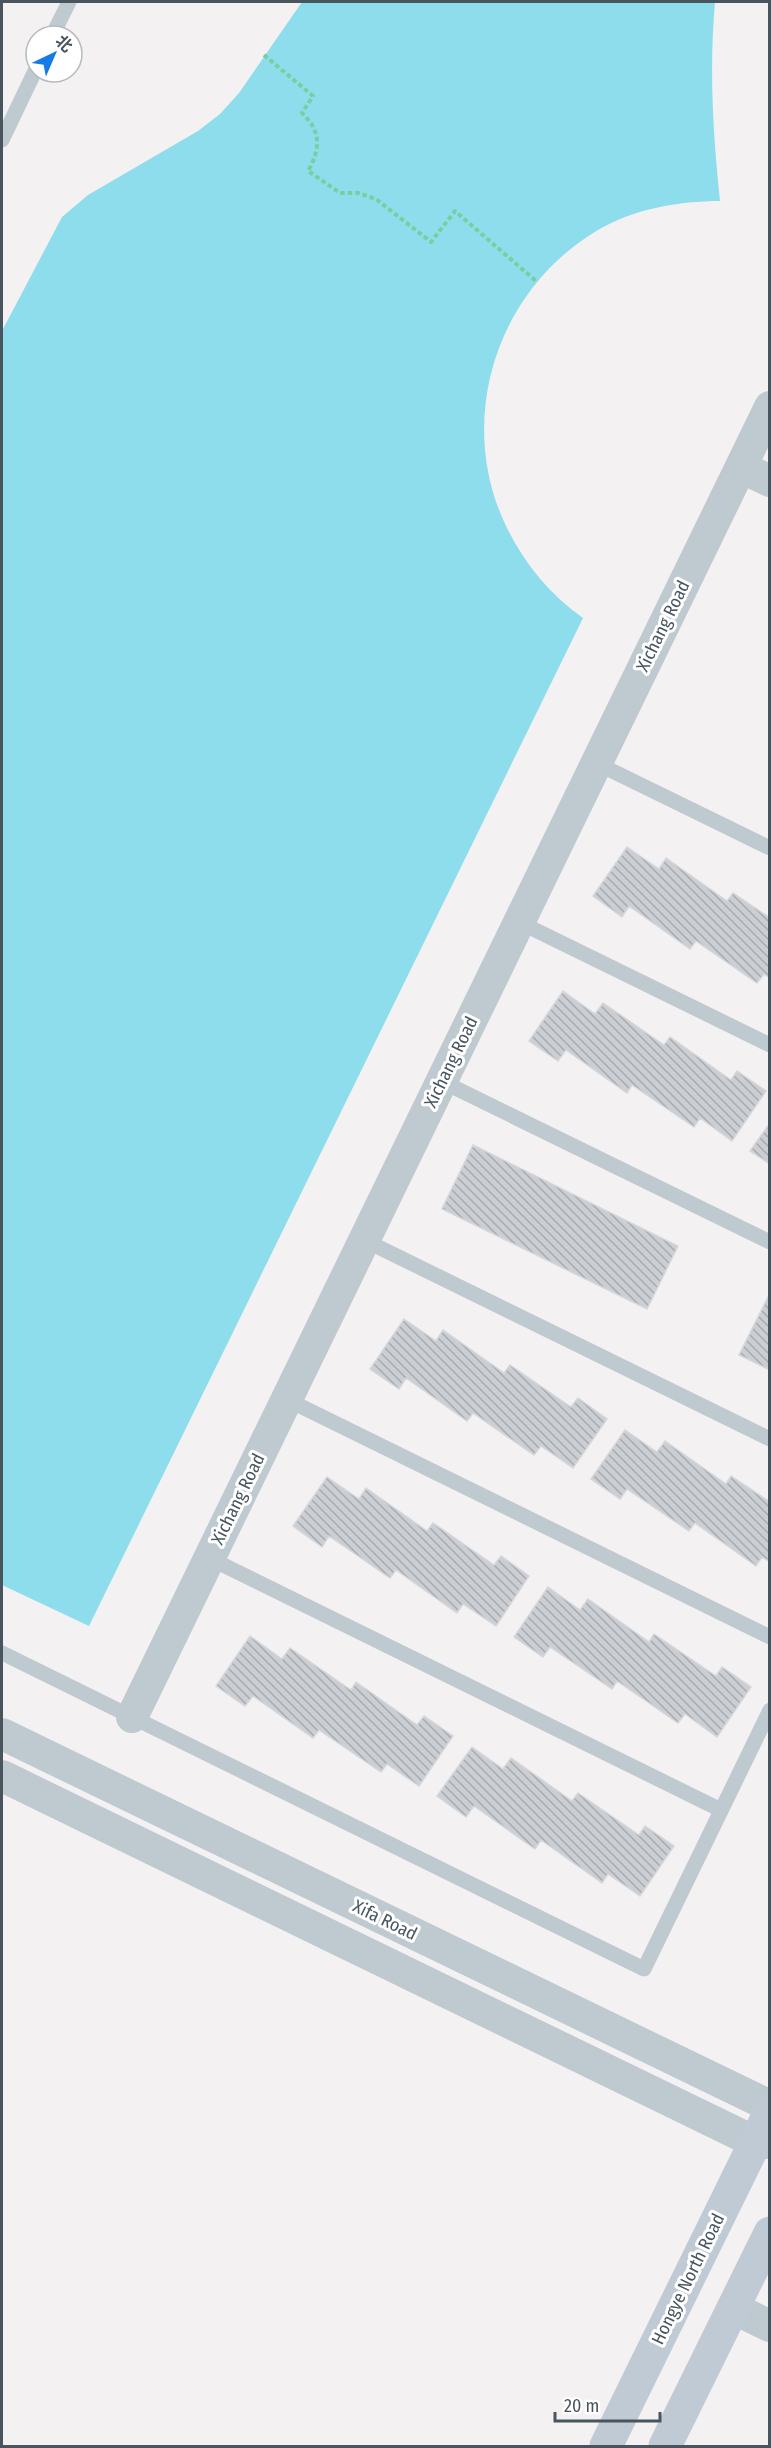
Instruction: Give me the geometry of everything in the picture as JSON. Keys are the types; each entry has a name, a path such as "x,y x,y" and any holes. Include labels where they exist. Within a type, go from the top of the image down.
{"main road":[{"name":"Hongye North Road","path":"606,2446 762,2142 770,2112"},
{"path":"665,2446 770,2233"}],"street":[{"name":"Xichang Road","path":"132,1717 768,415"},
{"path":"741,467 770,481"},
{"name":"Xifa Road","path":"2,1734 770,2106"},
{"name":"Xifa Road","path":"2,1776 762,2142"},
{"path":"733,2308 770,2326"}],"lane":[{"path":"58,24 69,2"},
{"path":"2,140 29,84"},
{"path":"597,763 770,848"},
{"path":"519,922 770,1045"},
{"path":"441,1081 770,1242"},
{"path":"364,1240 770,1440"},
{"path":"286,1399 770,1637"},
{"path":"209,1558 721,1810"},
{"path":"2,1653 644,1969 770,1710"}],"path":[{"path":"264,55 313,96 302,112 312,122 318,136 317,155 308,171 340,193 358,193 376,199 431,242 455,211 536,281"}],"water":[{"path":"302,2 715,2 712,52 713,102 720,201 657,208 626,217 598,230 563,256 533,287 511,322 495,361 486,402 485,443 491,485 506,526 529,565 559,599 583,618 89,1626 2,1585 2,331 62,217 88,195 198,131 220,114 239,93"}],"building":[{"path":"627,847 659,869 666,858 727,901 733,893 770,918 770,978 764,974 757,983 696,941 690,949 629,906 622,917 593,896"},
{"path":"563,991 595,1014 603,1003 664,1045 670,1037 731,1080 737,1071 766,1091 732,1141 700,1118 694,1127 632,1085 627,1093 566,1050 558,1061 529,1041"},
{"path":"770,1123 770,1164 750,1151"},
{"path":"473,1145 678,1246 647,1309 442,1209"},
{"path":"770,1293 770,1370 739,1355"},
{"path":"404,1319 436,1341 443,1330 504,1373 510,1365 571,1407 578,1398 607,1419 573,1468 541,1446 534,1455 473,1413 467,1421 406,1378 399,1389 370,1369"},
{"path":"625,1430 657,1452 665,1441 726,1484 731,1476 770,1502 770,1562 762,1557 756,1566 695,1523 689,1531 627,1489 620,1499 591,1479"},
{"path":"327,1477 359,1499 366,1488 427,1531 433,1523 494,1565 501,1556 529,1576 496,1626 463,1604 457,1613 396,1570 390,1578 329,1536 322,1547 293,1526"},
{"path":"548,1587 580,1610 588,1599 649,1642 654,1634 716,1676 722,1667 751,1687 717,1737 685,1714 678,1723 617,1681 612,1689 550,1647 543,1657 514,1637"},
{"path":"250,1636 282,1659 290,1648 351,1690 356,1682 417,1725 424,1716 453,1736 419,1786 387,1764 381,1772 319,1730 313,1738 253,1696 245,1706 216,1686"},
{"path":"472,1747 503,1769 511,1758 572,1801 578,1793 639,1835 645,1826 674,1846 640,1896 608,1874 602,1883 541,1840 535,1849 474,1806 466,1817 437,1796"}]}
